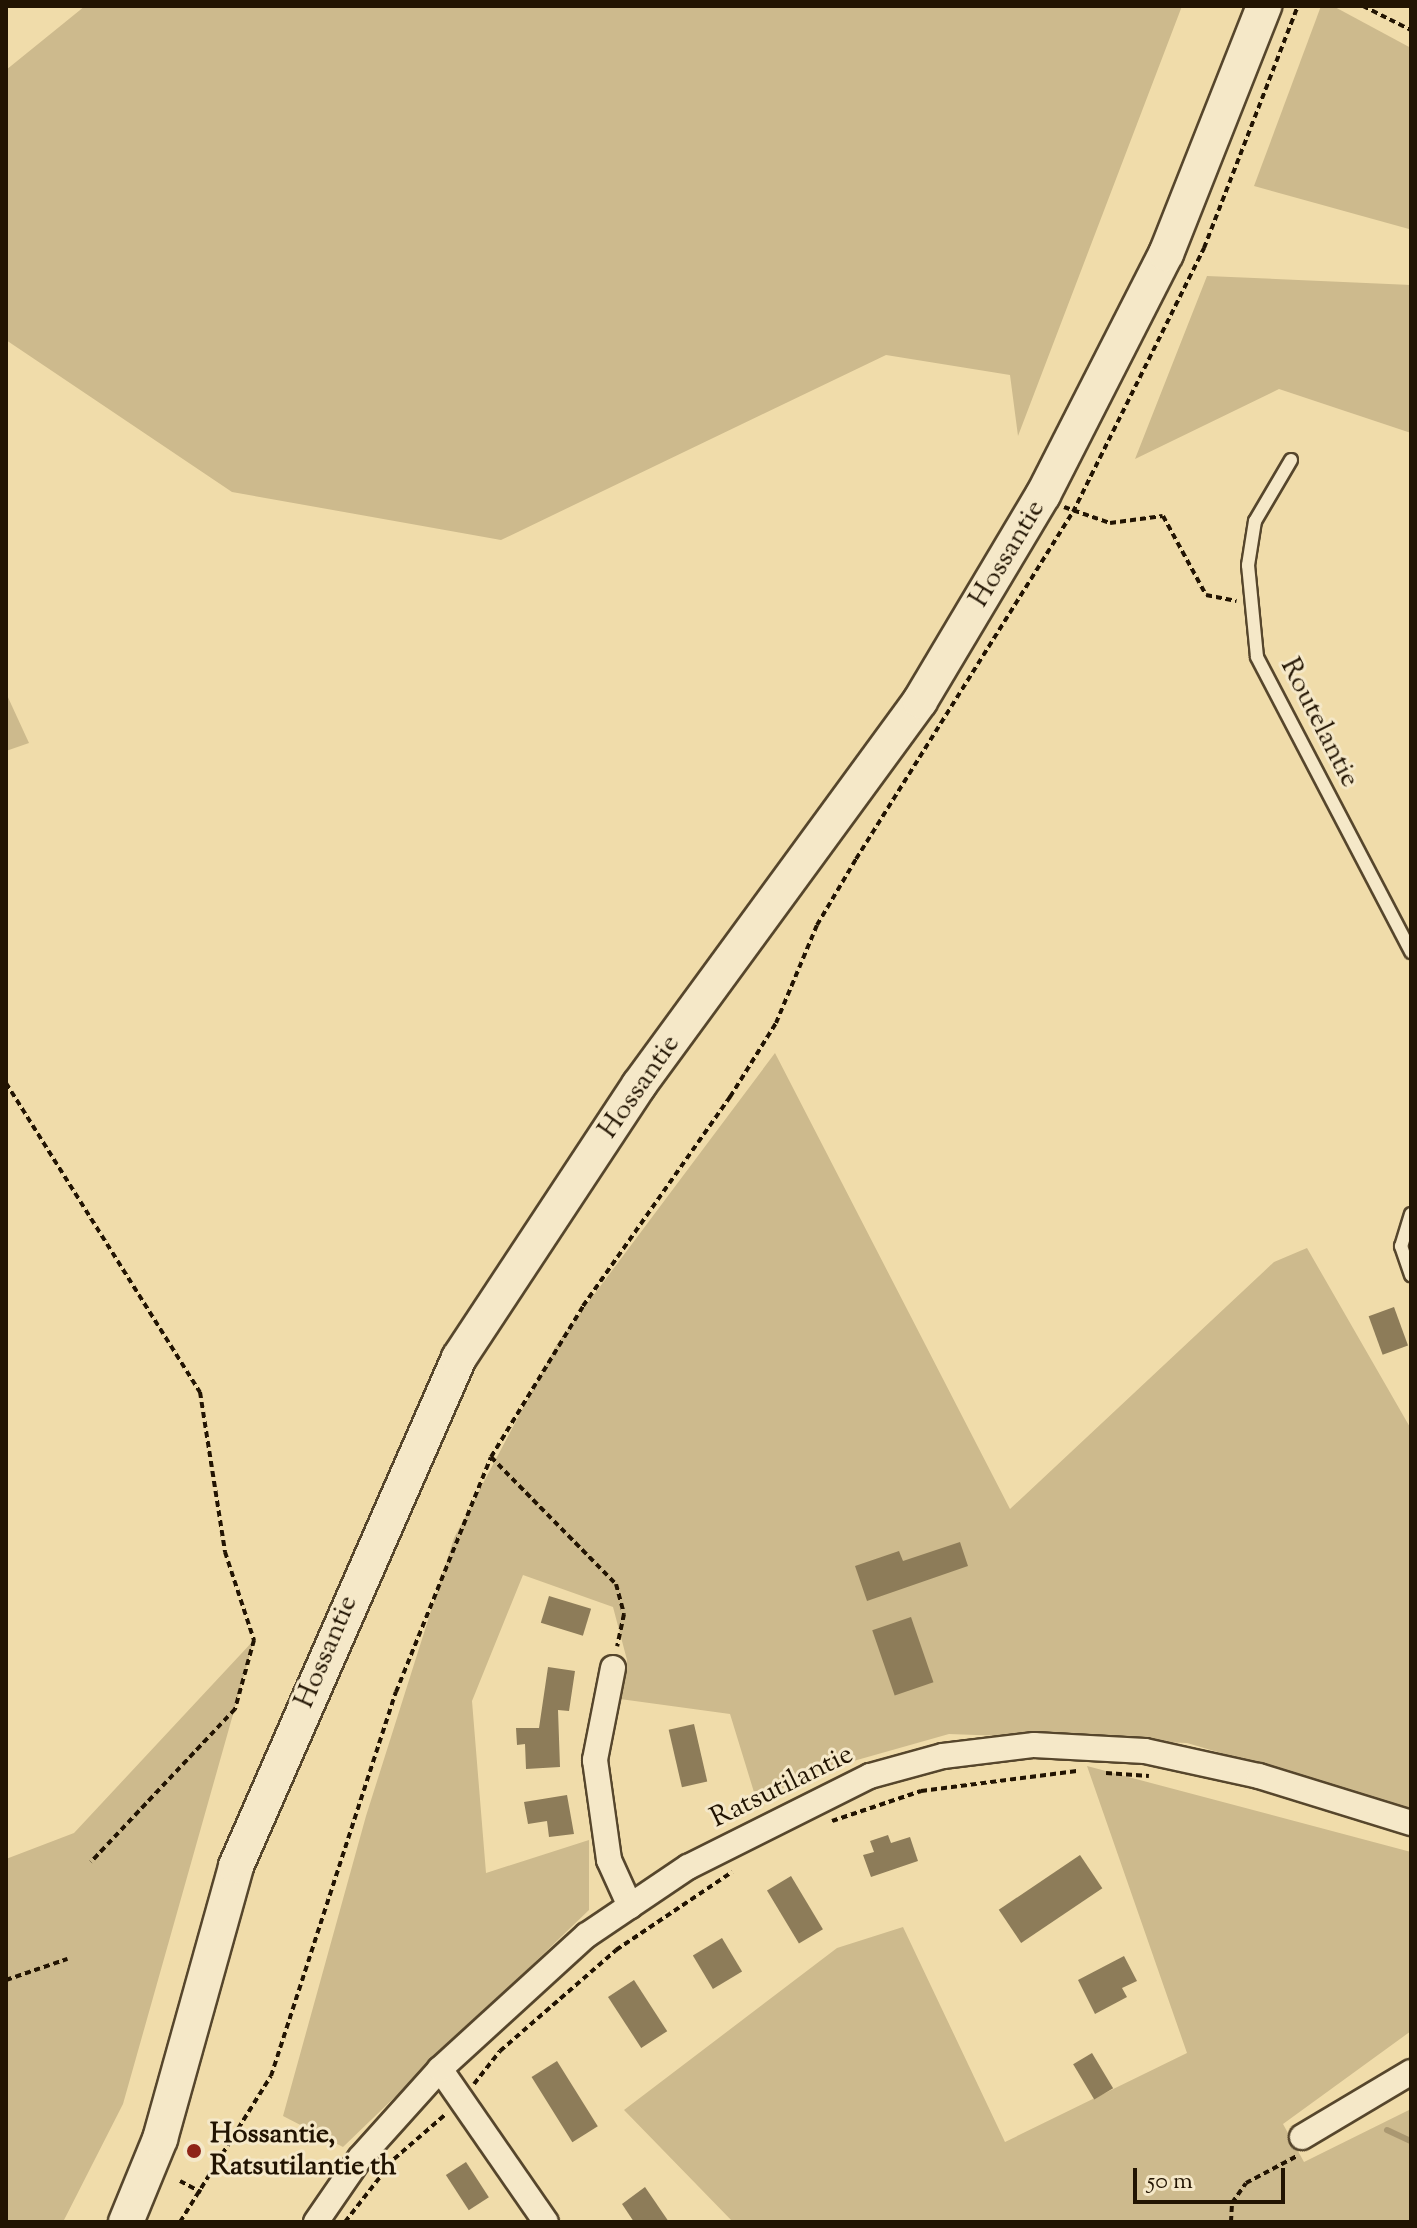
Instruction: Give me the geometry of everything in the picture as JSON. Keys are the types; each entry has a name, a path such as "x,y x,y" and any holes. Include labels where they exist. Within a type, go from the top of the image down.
{"main road":[{"name":"Hossantie","path":"126,2222 160,2139 236,1866 459,1358 639,1085 920,701 1043,495 1166,254 1264,6"}],"street":[{"path":"613,1668 595,1760 609,1860 630,1906"},
{"name":"Ratsutilantie","path":"316,2222 360,2158 440,2069 587,1935 772,1821 870,1776 943,1756 1034,1745 1145,1751 1259,1776 1411,1823"},
{"path":"440,2069 546,2222"},
{"path":"1302,2137 1411,2072"}],"lane":[{"name":"Routelantie","path":"1291,460 1255,521 1250,604 1257,657 1411,952"},
{"path":"1411,1214 1401,1246 1411,1275"}],"path":[{"path":"180,2222 271,2076 396,1692 491,1457 575,1317 738,1085 776,1023 817,925 1073,512 1204,248 1298,6"},
{"path":"1363,6 1411,30"},
{"path":"1043,495 1073,512 1110,523 1163,516 1206,595 1250,604"},
{"path":"6,1083 200,1392 225,1552 254,1640 235,1709 91,1862"},
{"path":"491,1457 616,1584 624,1614 613,1668"},
{"path":"827,1823 921,1791 980,1780 1075,1771 1155,1776"},
{"path":"345,2222 394,2159 461,2100 500,2051 616,1950 735,1870"},
{"path":"6,1980 67,1959"},
{"path":"1231,2222 1232,2203 1246,2183 1287,2162"},
{"path":"180,2181 201,2192"}],"shaded area":[{"path":"85,6 1182,6 1018,436 1010,375 886,355 501,540 232,492 6,340 6,70"},
{"path":"1321,6 1333,6 1411,48 1409,229 1254,186"},
{"path":"1207,276 1411,285 1411,433 1279,389 1135,459"},
{"path":"6,693 29,743 6,751"},
{"path":"775,1053 1010,1509 1274,1262 1307,1248 1411,1429 1411,1809 1187,1743 949,1734 811,1773 757,1802 730,1714 620,1699 627,1660 613,1607 523,1575 472,1701 486,1873 589,1840 589,1910 343,2147 283,2116 366,1816 454,1538 557,1344"},
{"path":"254,1640 123,2104 63,2222 6,2222 6,1859 74,1833"},
{"path":"1087,1766 1411,1852 1411,2031 1283,2124 1304,2162 1411,2109 1411,2222 733,2222 624,2110 837,1948 903,1927 1005,2142 1187,2053"}],"building":[{"path":"1394,1307 1408,1346 1383,1355 1369,1316"},
{"path":"960,1542 968,1566 867,1601 855,1566 899,1551 903,1561"},
{"path":"549,1596 591,1609 583,1636 541,1623"},
{"path":"911,1617 933,1682 895,1696 872,1630"},
{"path":"548,1667 575,1671 569,1711 558,1710 560,1767 526,1769 525,1744 517,1745 516,1728 539,1728"},
{"path":"694,1724 707,1781 682,1787 669,1730"},
{"path":"567,1795 574,1834 549,1837 547,1821 528,1824 524,1802"},
{"path":"888,1835 891,1843 910,1837 918,1861 871,1877 863,1855 874,1852 870,1841"},
{"path":"1080,1855 1102,1888 1021,1943 999,1910"},
{"path":"791,1876 823,1929 799,1944 767,1890"},
{"path":"722,1938 742,1971 713,1989 693,1956"},
{"path":"1124,1956 1137,1981 1122,1988 1127,1997 1095,2014 1078,1980"},
{"path":"634,1980 667,2031 641,2048 608,1997"},
{"path":"1092,2053 1113,2088 1094,2099 1073,2064"},
{"path":"557,2061 598,2126 572,2142 532,2077"},
{"path":"466,2162 489,2197 469,2210 446,2175"},
{"path":"645,2187 669,2222 634,2222 622,2204"}],"waterway":[{"path":"1387,2130 1411,2141"}],"place":[{"name":"Hossantie, Ratsutilantie th","path":"194,2151"}]}
